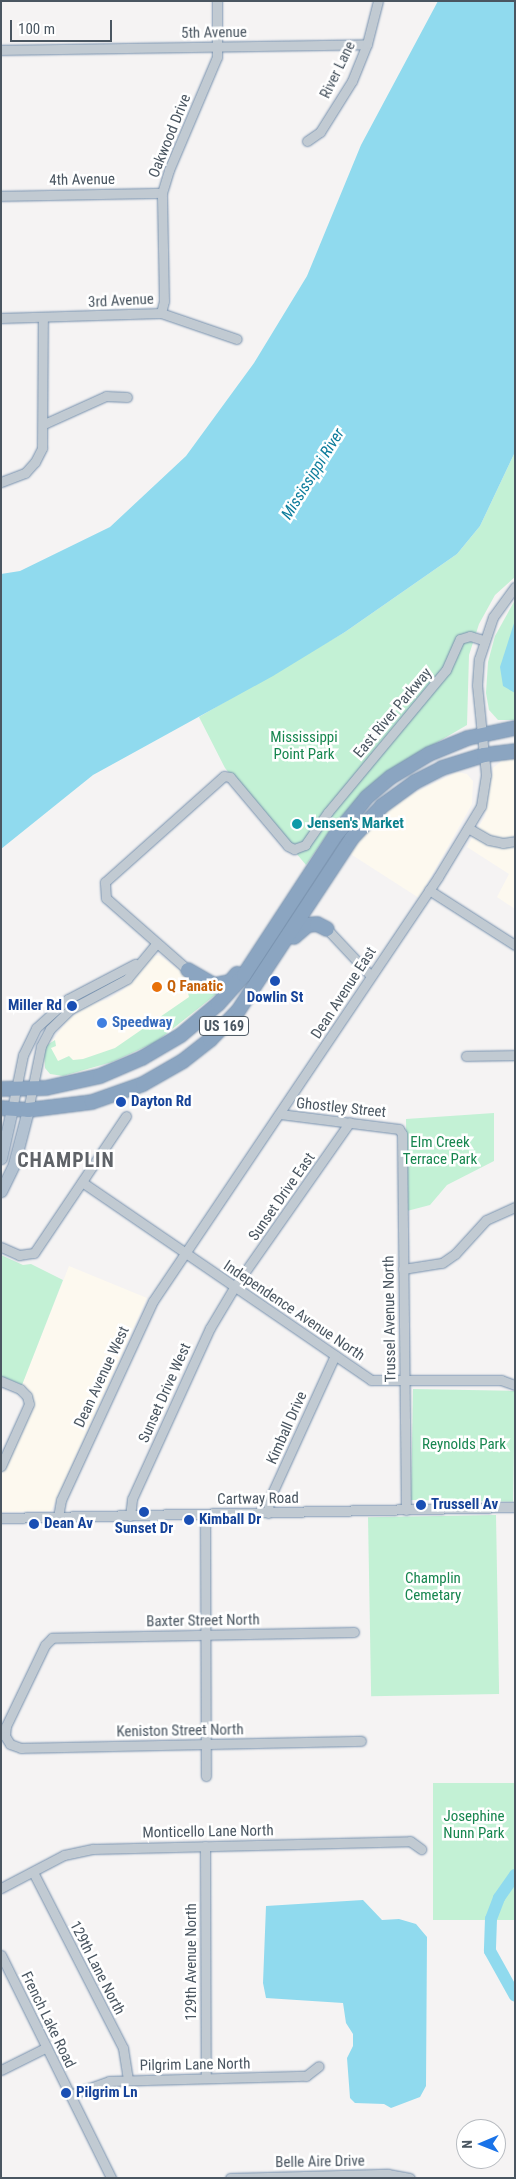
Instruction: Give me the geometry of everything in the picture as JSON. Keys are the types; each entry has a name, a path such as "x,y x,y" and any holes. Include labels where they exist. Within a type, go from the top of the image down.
{"highway":[{"name":"US 169","path":"1,1089 33,1089 73,1083 112,1071 149,1055 181,1035 229,992 282,918 335,836 367,797 405,767 459,741 482,734 515,728"},
{"name":"US 169","path":"6,1109 28,1110 92,1102 155,1078 210,1040 248,997 345,847 371,816 421,778 484,755 515,751"},
{"path":"188,970 210,984 230,982 268,929 282,918"},
{"path":"248,997 264,984 298,931 313,924 327,929"}],"main road":[{"path":"1,1158 6,1109"},
{"path":"1,1191 14,1164 28,1110"}],"street":[{"name":"Oakwood Drive","path":"161,313 164,302 162,193 169,170 214,68 218,47 218,1"},
{"name":"River Lane","path":"307,141 320,132 352,81 367,44 378,1"},
{"name":"5th Avenue","path":"1,50 367,44"},
{"name":"4th Avenue","path":"1,196 162,193"},
{"name":"3rd Avenue","path":"1,318 161,313 237,339"},
{"path":"1,482 20,476 35,462 44,440 44,318"},
{"path":"44,424 106,396 126,397"},
{"name":"Dean Avenue East","path":"184,1253 280,1114 468,828 484,793 484,755 477,685 483,640 500,606 515,587"},
{"name":"East River Parkway","path":"156,944 110,903 103,891 105,882 113,874 224,776 230,777 288,846 294,849 305,845 328,812 446,670 457,642 470,636 483,640"},
{"path":"468,828 489,840 503,843 515,841"},
{"path":"429,890 515,945"},
{"path":"327,929 371,976"},
{"path":"28,1110 41,1046 50,1029 71,1009 121,983 156,944 188,970"},
{"path":"6,1109 16,1090 28,1041 46,1017 68,999 140,961"},
{"path":"466,1056 515,1055"},
{"name":"Ghostley Street","path":"280,1114 399,1129"},
{"path":"1,1247 19,1255 34,1253 126,1116"},
{"name":"Sunset Drive East","path":"235,1286 350,1122"},
{"name":"Trussel Avenue North","path":"399,1129 402,1134 406,1510"},
{"name":"Independence Avenue North","path":"82,1182 371,1380 405,1382 501,1380 515,1385"},
{"path":"403,1269 442,1263 455,1254 486,1220 515,1208"},
{"name":"Dean Avenue West","path":"58,1518 61,1500 142,1322 184,1253"},
{"name":"Sunset Drive West","path":"130,1516 132,1499 200,1348 235,1286"},
{"name":"Kimball Drive","path":"268,1513 269,1500 335,1355"},
{"path":"1,1381 20,1389 27,1396 29,1404 1,1466"},
{"name":"Cartway Road","path":"1,1518 515,1508"},
{"path":"205,1514 206,1776"},
{"name":"Baxter Street North","path":"5,1736 6,1726 45,1645 52,1638 354,1632"},
{"name":"Keniston Street North","path":"5,1736 10,1744 21,1748 361,1742"},
{"name":"Monticello Lane North","path":"1,1888 78,1850 410,1841 421,1849"},
{"name":"129th Avenue North","path":"206,1846 206,2078"},
{"name":"129th Lane North","path":"32,1872 123,2048 128,2080"},
{"name":"French Lake Road","path":"2,1960 111,2178"},
{"path":"1,2070 47,2047"},
{"name":"Pilgrim Lane North","path":"70,2096 100,2083 128,2080 306,2076 319,2066"},
{"name":"Belle Aire Drive","path":"230,2178 388,2174 410,2178"}],"shaded area":[{"path":"505,758 515,758 515,909 497,897 509,874 467,847 485,816 493,768"},
{"path":"457,772 467,774 473,781 472,804 419,898 349,853 374,823 392,808 414,793"},
{"path":"153,955 160,956 202,986 219,992 176,1028 143,1048 88,1070 63,1076 50,1074 43,1063 44,1053 68,1019 92,1002 107,1000 123,990"},
{"path":"69,1266 147,1298 51,1511 1,1512 1,1475 32,1407 31,1396 22,1385"}],"green space":[{"name":"Mississippi Point Park","path":"515,452 515,577 495,595 479,624 469,655 467,725 412,757 364,792 333,826 306,865 225,768 199,717 345,632 457,554 480,526"},
{"path":"515,600 515,720 498,720 489,710 486,693 488,662 495,636"},
{"path":"191,976 202,986 219,992 156,1042 112,1062 63,1076 50,1074 45,1068 44,1053 47,1045 55,1040 56,1046 51,1048 58,1061 69,1056 73,1060 83,1059 115,1048 189,997 187,989"},
{"name":"Elm Creek Terrace Park","path":"494,1113 494,1161 447,1185 430,1205 407,1211 406,1119"},
{"path":"1,1255 23,1265 31,1264 63,1280 22,1385 1,1376"},
{"name":"Reynolds Park","path":"413,1389 515,1391 513,1502 411,1500"},
{"name":"Champlin Cemetary","path":"496,1515 499,1694 371,1696 368,1517"},
{"name":"Josephine Nunn Park","path":"433,1783 515,1783 515,1920 433,1920"}],"water":[{"name":"Mississippi River","path":"438,1 515,1 515,452 480,526 457,554 345,632 273,676 93,775 1,849 1,574 20,571 110,527 186,456 254,363 307,276 361,145"},
{"path":"515,620 515,693 503,686 500,667"},
{"path":"363,1900 382,1920 399,1919 416,1924 427,1937 426,2086 420,2097 391,2108 384,2104 355,2103 350,2098 347,2058 353,2046 353,2034 346,2023 343,2003 266,1998 263,1983 266,1906"}],"waterway":[{"path":"515,1875 499,1898 491,1919 490,1951 515,1996"}],"place":[{"name":"Jensen's Market","path":"297,824"},
{"name":"Dowlin St","path":"275,981"},
{"name":"Q Fanatic","path":"157,987"},
{"name":"Miller Rd","path":"72,1006"},
{"name":"Speedway","path":"102,1023"},
{"name":"Dayton Rd","path":"121,1102"},
{"name":"Trussell Av","path":"421,1505"},
{"name":"Sunset Dr","path":"144,1512"},
{"name":"Kimball Dr","path":"189,1520"},
{"name":"Dean Av","path":"34,1524"},
{"name":"Pilgrim Ln","path":"66,2093"}],"district":[{"name":"CHAMPLIN","path":"66,1160"}]}
